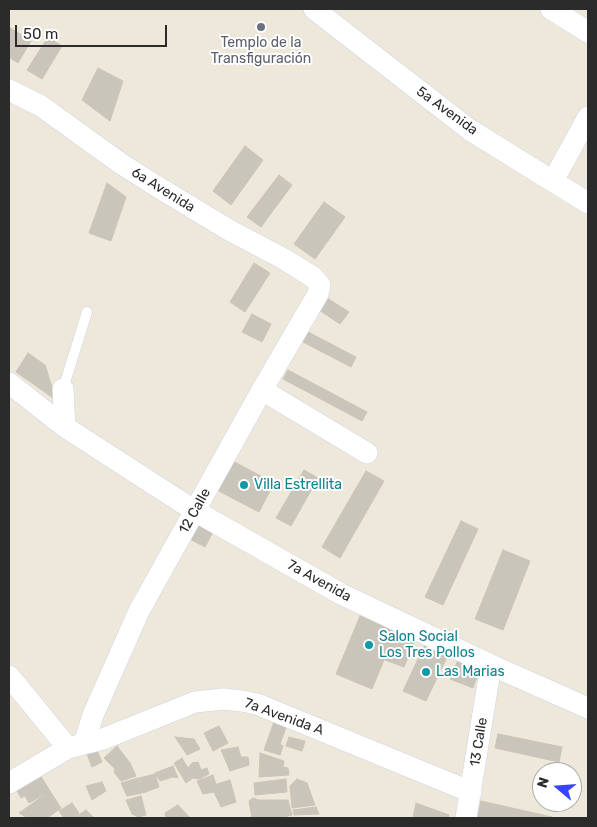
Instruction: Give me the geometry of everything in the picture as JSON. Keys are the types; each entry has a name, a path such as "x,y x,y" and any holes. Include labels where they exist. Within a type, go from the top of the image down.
{"street":[{"name":"5a Avenida","path":"314,9 470,130 588,203"},
{"path":"552,9 588,32"},
{"name":"6a Avenida","path":"9,90 41,106 120,163 187,205 314,277 320,285"},
{"path":"553,181 588,118"},
{"name":"12 Calle","path":"76,746 93,715 139,611 262,390 318,294 320,285"},
{"name":"7a Avenida","path":"9,383 65,427 195,511 341,594 491,665 588,708"},
{"path":"62,389 65,427"},
{"path":"262,390 367,453"},
{"name":"13 Calle","path":"466,818 491,665"},
{"path":"9,676 76,746"},
{"name":"7a Avenida A","path":"9,783 76,746 103,739 195,702 223,699 257,704 471,792"}],"lane":[{"path":"62,389 86,312"}],"building":[{"path":"9,27 31,41 18,63 9,57"},
{"path":"48,37 62,46 42,79 27,70"},
{"path":"98,68 123,81 110,121 82,100"},
{"path":"245,146 263,160 231,205 213,191"},
{"path":"279,175 292,185 261,227 247,217"},
{"path":"107,183 126,197 111,241 89,233"},
{"path":"324,202 345,217 315,259 294,244"},
{"path":"254,263 270,273 245,312 230,302"},
{"path":"327,298 349,312 340,324 319,310"},
{"path":"252,314 271,324 262,342 242,332"},
{"path":"308,332 356,357 351,367 303,342"},
{"path":"28,353 45,365 56,400 16,372"},
{"path":"288,370 367,412 362,421 283,379"},
{"name":"Villa Estrellita","path":"229,459 274,483 259,512 213,488"},
{"path":"304,470 318,478 291,526 276,518"},
{"path":"366,471 384,481 340,558 322,547"},
{"path":"195,520 214,530 205,547 186,537"},
{"path":"461,521 478,529 443,605 425,597"},
{"path":"503,550 530,561 503,630 475,619"},
{"name":"Salon Social Los Tres Pollos","path":"360,616 396,631 372,689 336,674"},
{"path":"396,631 416,639 404,667 385,660"},
{"name":"Las Marias","path":"426,642 449,653 426,701 403,691"},
{"path":"458,660 480,669 473,688 450,679"},
{"path":"275,719 288,722 280,744 283,746 280,755 264,750"},
{"path":"219,726 228,743 213,751 204,733"},
{"path":"498,734 562,747 559,762 495,748"},
{"path":"175,737 194,739 200,749 187,755"},
{"path":"289,737 305,741 302,751 286,746"},
{"path":"117,746 130,763 136,776 121,781 114,772 115,769 104,758"},
{"path":"238,747 241,757 248,757 249,765 230,771 221,750"},
{"path":"96,748 102,762 92,767 87,754 89,749"},
{"path":"260,753 284,761 283,767 288,768 289,775 259,777"},
{"path":"182,758 188,768 192,763 198,762 201,770 207,768 209,774 199,779 193,778 186,783 174,763"},
{"path":"173,766 178,778 173,777 160,781 155,773"},
{"path":"155,774 159,787 143,793 139,778"},
{"path":"40,775 50,791 29,803 25,796 21,798 16,789"},
{"path":"213,775 216,785 213,785 214,792 203,794 197,781"},
{"path":"138,778 142,793 127,796 121,783"},
{"path":"286,779 287,792 255,795 254,783"},
{"path":"297,779 307,783 315,805 292,808 290,786"},
{"path":"230,780 236,802 221,807 214,792 214,785"},
{"path":"102,782 106,791 92,800 86,786"},
{"path":"50,791 61,808 47,818 28,818 19,813"},
{"path":"141,796 146,815 138,817 132,814 126,800"},
{"path":"253,798 259,800 288,800 292,815 280,818 252,818 249,801"},
{"path":"481,801 552,817 477,818"},
{"path":"72,803 79,813 73,818 64,818 59,811"},
{"path":"416,803 449,815 448,818 413,818"},
{"path":"178,805 190,818 166,818 165,813"},
{"path":"316,807 319,814 294,815 293,810"},
{"path":"86,810 94,818 74,818"}],"place":[{"name":"Templo de la Transfiguración","path":"261,27"},
{"name":"Villa Estrellita","path":"244,485"},
{"name":"Salon Social Los Tres Pollos","path":"369,645"},
{"name":"Las Marias","path":"426,672"}]}
